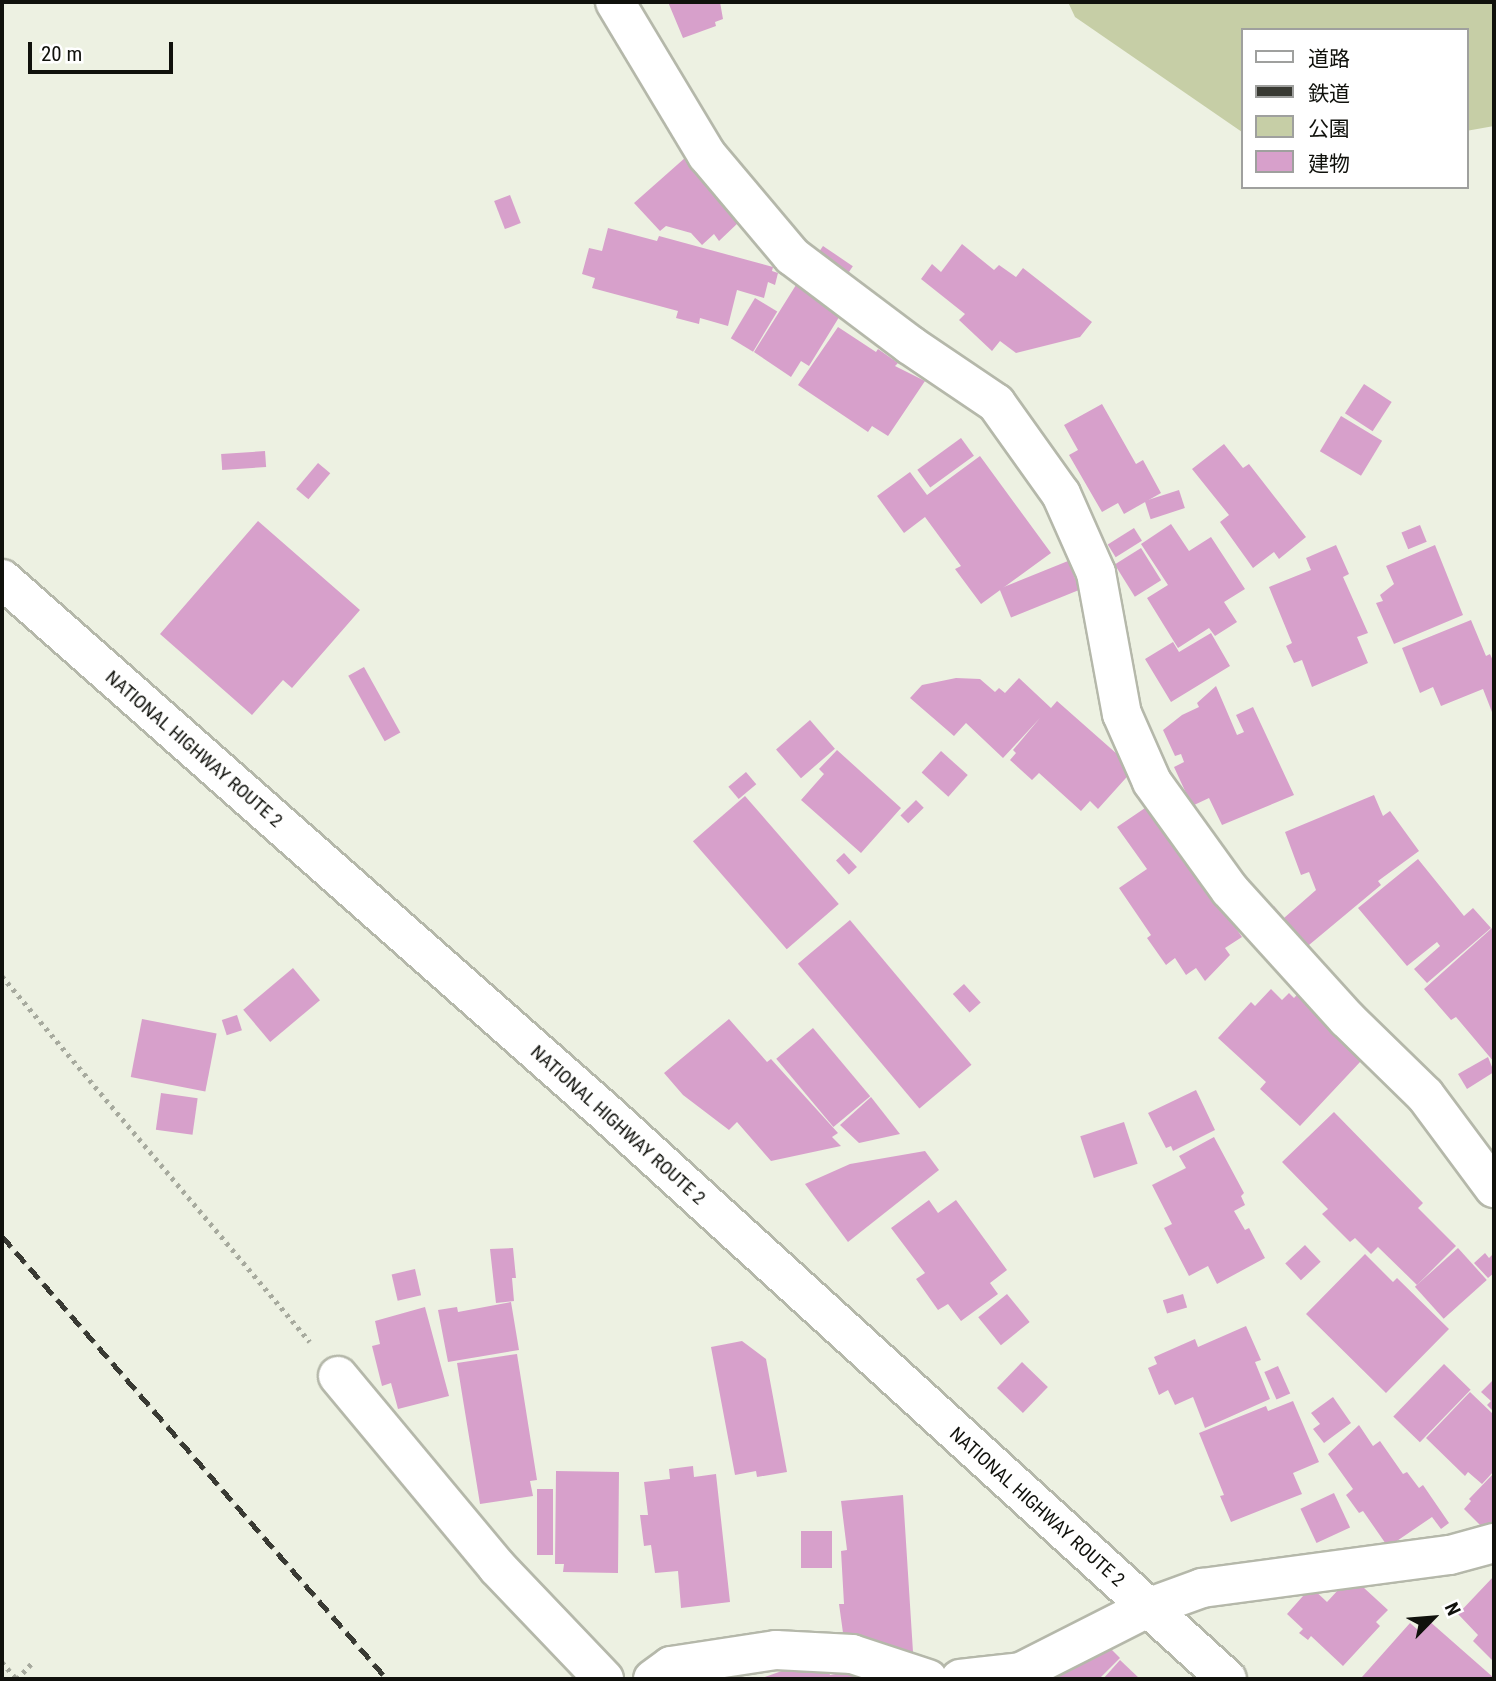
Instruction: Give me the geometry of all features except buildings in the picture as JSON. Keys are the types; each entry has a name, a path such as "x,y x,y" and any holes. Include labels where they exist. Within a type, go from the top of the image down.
{"main road":[{"path":"615,2 707,155 792,256 910,345 996,403 1061,494 1096,573 1122,714 1152,782 1230,890 1347,1019 1425,1096 1494,1188"},
{"name":"NATIONAL HIGHWAY ROUTE 2","path":"2,579 614,1121 1227,1679"},
{"path":"338,1376 497,1567 604,1679"},
{"path":"960,1679 1021,1672 1147,1608 1202,1588 1450,1555 1494,1542"},
{"path":"653,1679 671,1666 776,1650 852,1654 928,1679"}],"path":[{"path":"2,976 338,1376"},
{"path":"2,1662 17,1679 31,1664"}],"green space":[{"path":"1068,2 1494,2 1494,126 1468,131 1468,28 1240,28 1240,131 1075,17"}],"railway":[{"path":"2,1236 387,1679"}]}
